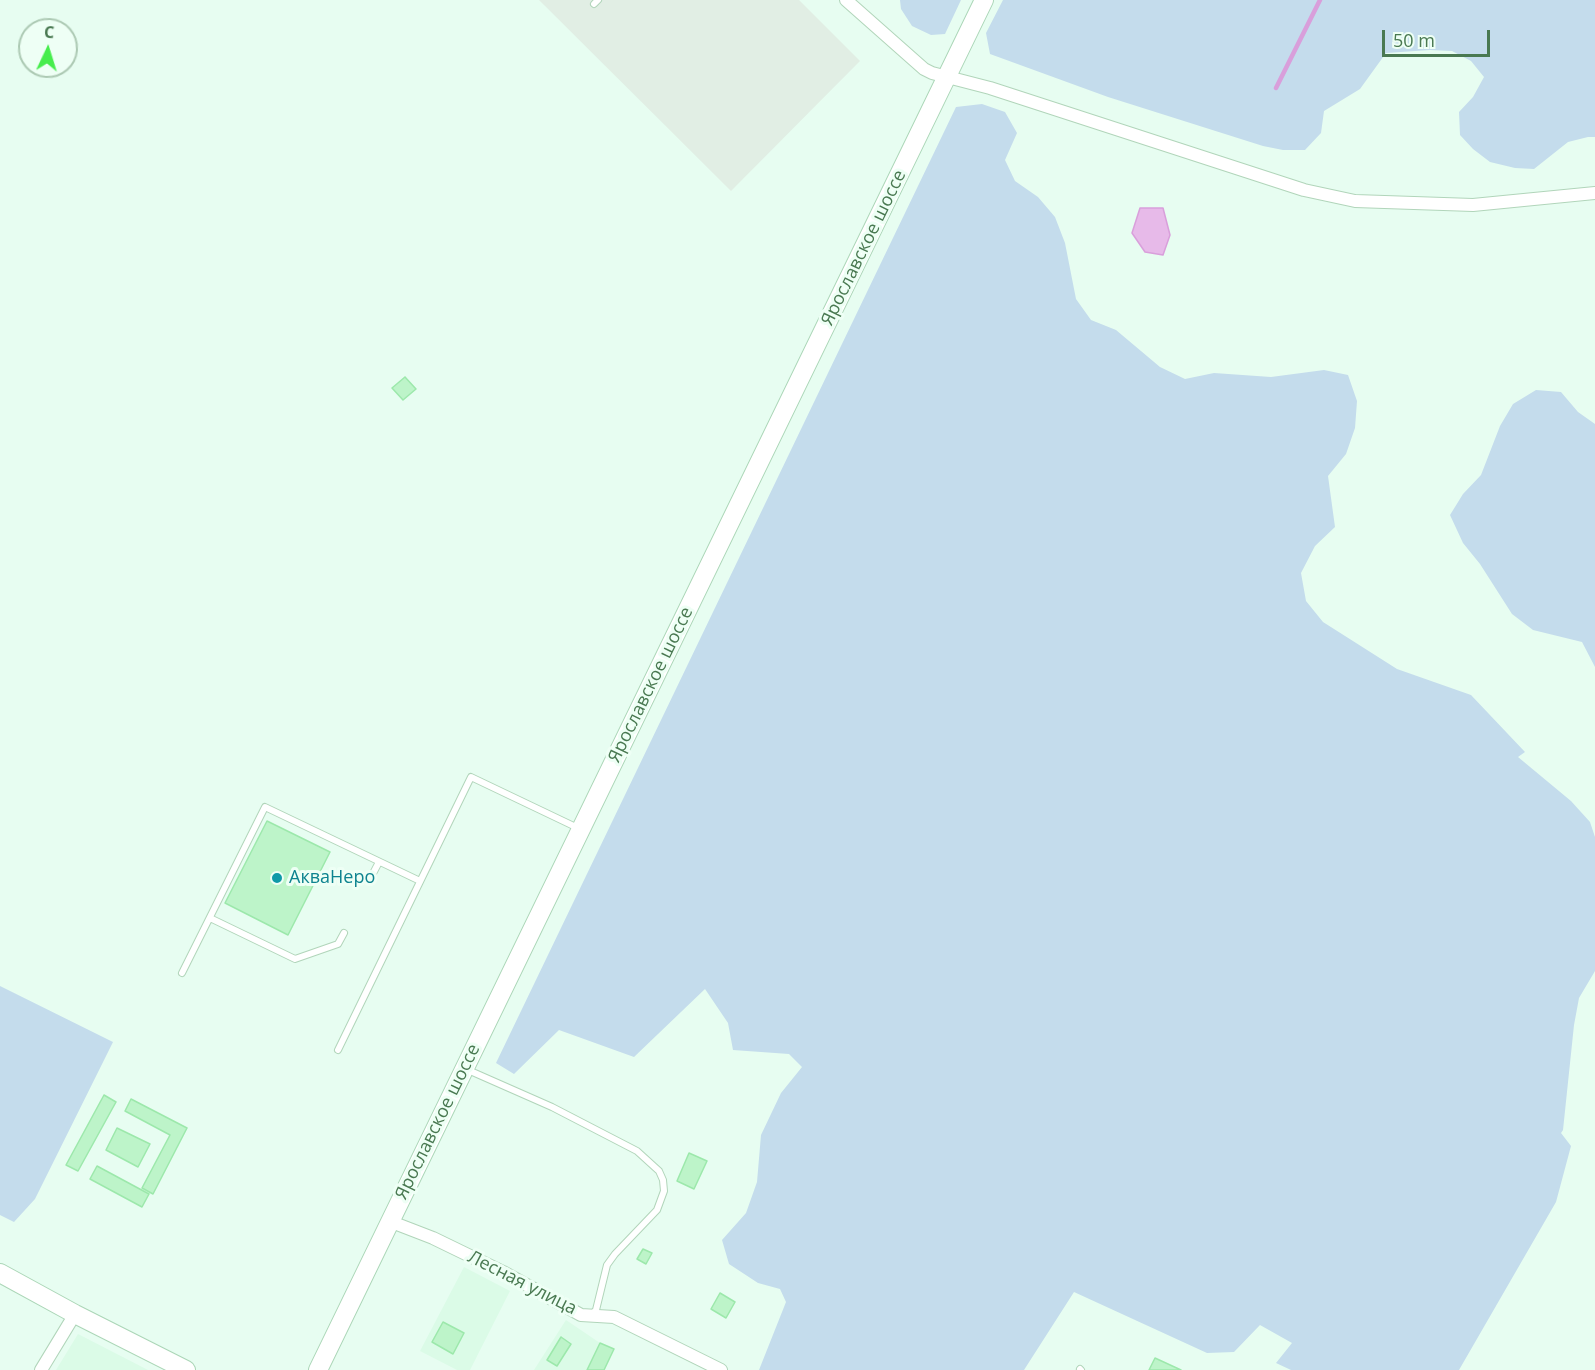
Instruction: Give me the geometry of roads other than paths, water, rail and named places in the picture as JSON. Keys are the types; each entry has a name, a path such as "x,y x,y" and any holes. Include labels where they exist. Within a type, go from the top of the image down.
{"main road":[{"name":"Ярославское шоссе","path":"318,1370 984,0"},
{"path":"0,1273 163,1365 186,1370"}],"street":[{"path":"846,0 924,69 990,88 1304,190 1355,201 1473,205 1595,193"},
{"name":"Лесная улица","path":"389,1221 433,1238 503,1272 572,1311 581,1315 614,1317 721,1370"},
{"path":"41,1370 75,1314"}],"lane":[{"path":"338,1050 471,777 581,830"},
{"path":"182,974 265,807 420,881"},
{"path":"369,881 378,862"},
{"path":"210,918 295,959 338,944 344,933"},
{"path":"464,1069 552,1107 637,1151 659,1171 664,1191 657,1210 607,1265 596,1310 590,1315"}],"waterway":[{"path":"1276,88 1320,0"}],"place":[{"name":"АкваНеро","path":"277,878"}]}
